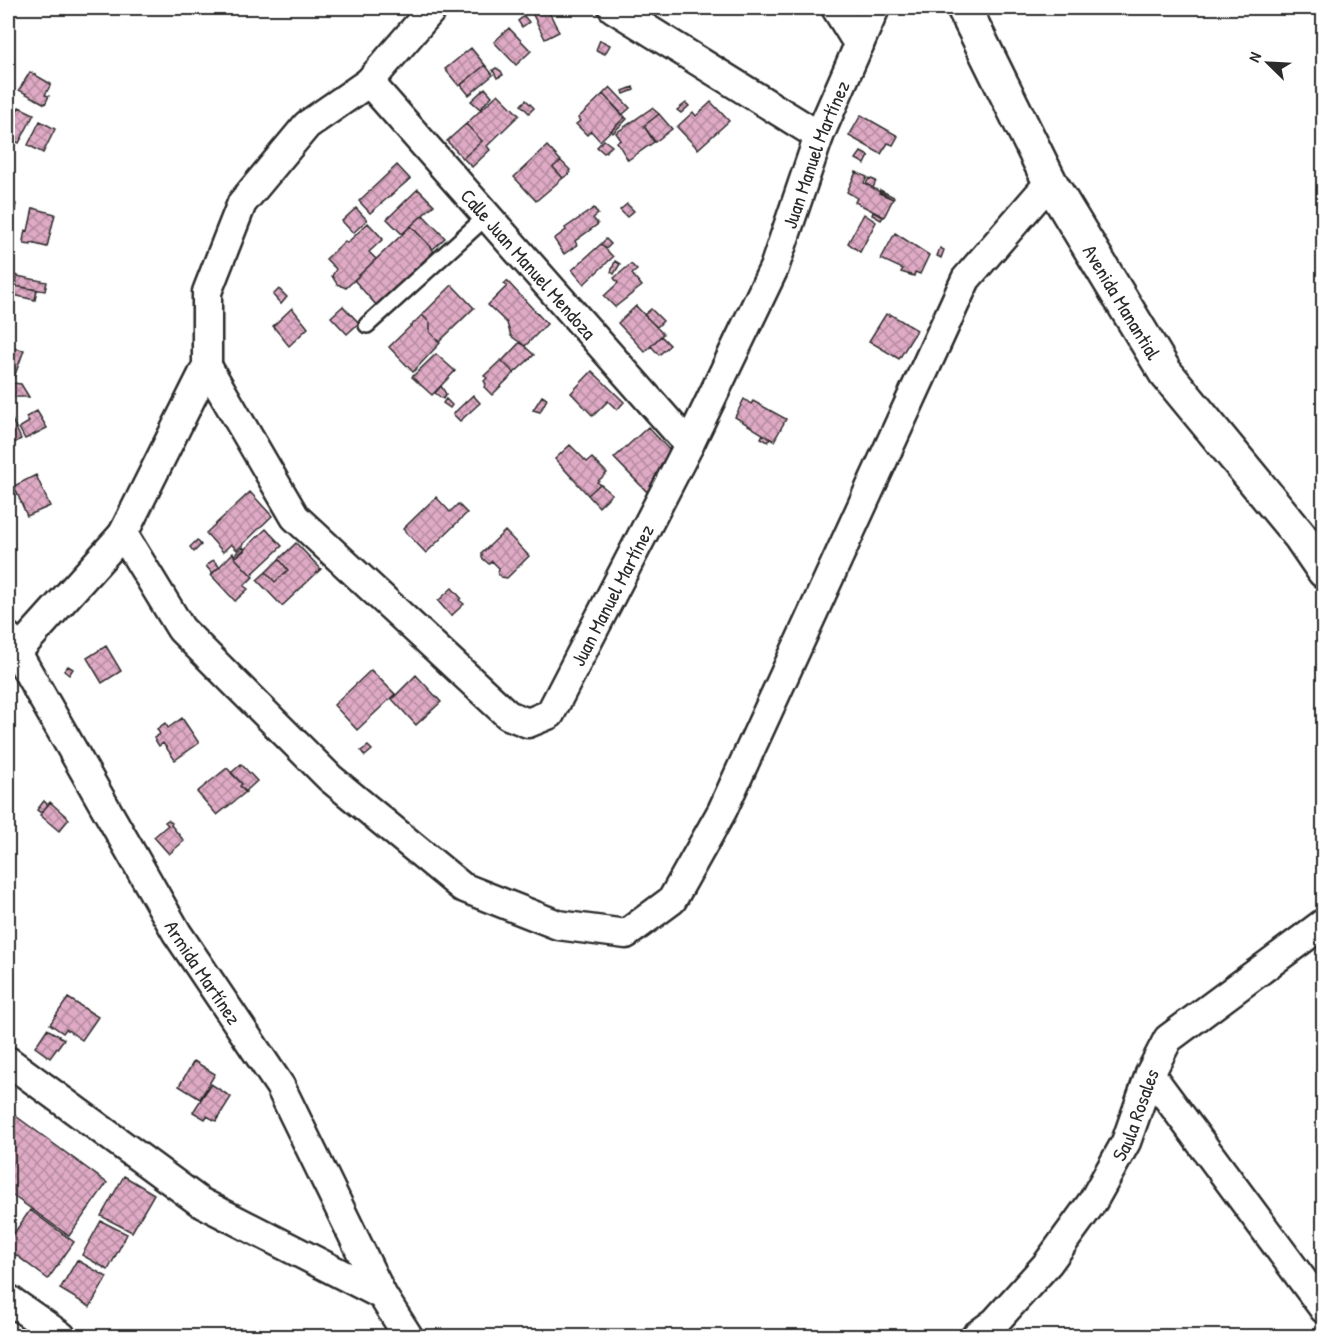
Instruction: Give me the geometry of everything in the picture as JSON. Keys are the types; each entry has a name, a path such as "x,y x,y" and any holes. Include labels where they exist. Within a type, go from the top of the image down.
{"main road":[{"name":"Avenida Manantial","path":"964,8 1050,182 1165,372 1300,536 1323,571"}],"street":[{"path":"12,645 123,534 207,366 207,292 242,203 307,125 369,82 433,8"},
{"path":"613,8 819,136"},
{"path":"836,8 859,45"},
{"name":"Juan Manuel Martínez","path":"207,366 296,517 508,715 528,723 550,714 689,445 774,268 819,136 875,8"},
{"name":"Calle Juan Manuel Mendoza","path":"369,82 689,445"},
{"path":"123,534 181,629 330,778 462,888 558,925 626,934 672,900 722,811 966,279 1050,182"},
{"name":"Armida Martínez","path":"12,645 177,933 280,1086 382,1295 408,1336"},
{"name":"Saula Rosales","path":"992,1332 1094,1202 1126,1142 1150,1074 1168,1039 1323,923"},
{"path":"8,1061 200,1202 382,1295"},
{"path":"1150,1074 1323,1309"},
{"path":"8,1299 61,1336"}],"lane":[{"path":"367,325 488,216"}],"building":[{"path":"519,8 547,8 559,32 545,39 531,11 523,15"},
{"path":"524,16 529,22 522,27 518,21"},
{"path":"509,28 531,51 516,65 494,42"},
{"path":"600,40 610,45 605,54 596,50"},
{"path":"471,48 485,65 459,86 445,69"},
{"path":"485,65 493,75 469,95 461,85"},
{"path":"496,68 503,75 497,78 493,70"},
{"path":"30,72 51,84 45,95 49,96 45,104 19,90"},
{"path":"610,87 630,108 622,115 603,94"},
{"path":"633,87 634,90 624,94 623,91"},
{"path":"485,88 492,96 480,109 471,101"},
{"path":"498,94 519,115 487,146 490,150 472,167 463,158 482,141 466,124"},
{"path":"603,94 625,117 600,141 591,131 587,135 576,124 580,121 578,118"},
{"path":"526,100 534,108 529,113 521,105"},
{"path":"711,102 729,121 698,149 677,127 693,112 696,116"},
{"path":"686,103 689,106 681,113 677,110"},
{"path":"19,107 34,114 19,143 8,138 8,131"},
{"path":"652,108 659,114 644,126 654,142 628,160 617,142 621,140 616,133"},
{"path":"659,114 672,129 655,142 644,126"},
{"path":"861,115 898,136 893,145 888,143 881,154 849,136"},
{"path":"625,117 627,119 613,133 611,131"},
{"path":"40,121 55,129 43,153 28,145"},
{"path":"466,124 482,141 463,158 447,141"},
{"path":"604,140 612,146 604,153 597,147"},
{"path":"547,146 561,161 553,167 563,178 536,201 514,177"},
{"path":"861,152 869,156 865,164 856,159"},
{"path":"561,161 570,170 570,173 563,178 553,167"},
{"path":"397,165 410,179 370,213 359,201"},
{"path":"856,172 867,177 864,183 893,199 884,217 855,202 857,198 847,192"},
{"path":"869,178 876,181 873,188 866,184"},
{"path":"418,189 434,205 402,234 387,219"},
{"path":"880,190 894,197 893,199 879,193"},
{"path":"8,203 16,204 9,239 8,238"},
{"path":"627,204 634,211 627,217 620,210"},
{"path":"33,208 55,214 47,247 31,243 31,245 24,244 25,230 28,231"},
{"path":"356,208 367,220 353,233 342,221"},
{"path":"594,208 598,214 593,218 598,224 575,241 577,245 564,254 554,239 566,230 565,228"},
{"path":"873,212 883,217 881,220 872,215"},
{"path":"864,214 876,222 860,252 848,243"},
{"path":"423,215 445,238 433,249 411,226"},
{"path":"368,223 383,239 369,252 376,259 346,288 337,284 332,276 336,269 326,259"},
{"path":"411,226 434,251 377,306 354,280"},
{"path":"895,233 929,255 920,274 915,272 914,276 901,272 903,269 881,259"},
{"path":"606,239 611,244 606,249 601,244"},
{"path":"601,244 613,257 584,284 572,270"},
{"path":"940,248 944,250 941,258 937,256"},
{"path":"615,261 620,264 614,274 611,272"},
{"path":"631,264 637,270 632,274 642,286 615,307 604,296 618,283 614,278"},
{"path":"13,274 17,276 14,289 10,288"},
{"path":"17,276 47,282 45,291 15,286"},
{"path":"507,281 547,324 525,346 511,336 507,323 488,305 507,286 504,284"},
{"path":"452,285 474,308 439,342 430,332 430,323 422,315"},
{"path":"15,286 37,290 35,300 13,295"},
{"path":"279,289 287,297 281,304 273,295"},
{"path":"343,306 359,323 347,334 331,317"},
{"path":"636,306 663,334 645,352 618,323"},
{"path":"292,308 308,328 289,346 273,326"},
{"path":"651,309 663,321 657,327 644,315"},
{"path":"886,314 889,316 890,314 917,330 899,359 869,341"},
{"path":"422,315 430,323 430,332 440,343 413,372 389,347"},
{"path":"661,336 670,345 659,355 651,346"},
{"path":"520,342 534,355 514,373 502,361"},
{"path":"8,347 24,350 12,383 8,382"},
{"path":"436,354 455,371 432,395 412,377"},
{"path":"501,360 514,373 492,395 484,387 486,384 484,381 487,378 484,376"},
{"path":"592,371 624,402 617,410 608,401 593,416 571,393"},
{"path":"13,383 21,384 29,397 9,397 9,386 13,386"},
{"path":"441,386 446,394 443,399 435,393"},
{"path":"473,395 480,403 460,421 453,414"},
{"path":"542,396 547,399 540,412 533,410"},
{"path":"446,399 452,405 450,408 443,403"},
{"path":"744,399 751,404 753,401 786,419 774,441 735,417"},
{"path":"8,411 21,439 8,447"},
{"path":"37,411 47,428 25,439 19,428 29,422 26,417"},
{"path":"648,427 674,455 650,495 614,458"},
{"path":"763,434 770,439 768,442 761,438"},
{"path":"570,445 587,462 592,458 607,473 597,482 600,484 588,495 555,459"},
{"path":"36,475 50,506 27,516 14,486"},
{"path":"600,484 612,494 599,507 588,495"},
{"path":"250,492 272,516 237,550 231,544 223,552 206,533"},
{"path":"436,497 450,512 458,504 467,513 426,553 403,529"},
{"path":"266,529 282,546 251,575 235,558"},
{"path":"505,531 529,556 507,578 498,574 499,568 492,561 489,564 482,558 482,553"},
{"path":"197,540 201,545 194,552 190,547"},
{"path":"296,543 321,569 282,606 257,580 266,572 275,582 288,570 279,559"},
{"path":"243,547 245,550 236,557 234,555"},
{"path":"233,553 253,577 244,586 248,589 235,601 211,575"},
{"path":"279,559 288,570 275,582 266,572"},
{"path":"213,560 220,567 212,573 206,566"},
{"path":"452,588 464,604 451,616 438,601"},
{"path":"106,646 121,671 102,683 87,658"},
{"path":"68,666 73,669 69,675 64,671"},
{"path":"371,670 395,694 357,730 334,705"},
{"path":"416,675 441,702 416,725 392,699"},
{"path":"182,718 199,743 175,760 163,743 159,746 154,738 160,734 157,729 165,723 168,728"},
{"path":"368,746 372,750 365,756 361,751"},
{"path":"241,764 257,781 245,792 240,786 242,784 231,773"},
{"path":"227,768 242,784 240,786 246,792 217,815 197,792"},
{"path":"44,801 48,805 41,813 37,810"},
{"path":"50,802 69,819 59,831 40,815"},
{"path":"168,820 184,841 169,854 154,837 168,825 165,822"},
{"path":"68,998 98,1017 82,1040 66,1029 63,1033 50,1024"},
{"path":"47,1029 64,1039 50,1058 35,1047"},
{"path":"194,1061 215,1074 200,1099 179,1086"},
{"path":"211,1084 231,1097 216,1121 207,1116 205,1119 193,1112"},
{"path":"13,1114 107,1183 69,1236 8,1192 8,1122"},
{"path":"124,1176 154,1194 132,1232 101,1216"},
{"path":"30,1210 74,1242 48,1279 8,1249 8,1242"},
{"path":"101,1221 127,1234 108,1270 82,1255"},
{"path":"77,1260 107,1277 90,1307 60,1289"}]}
